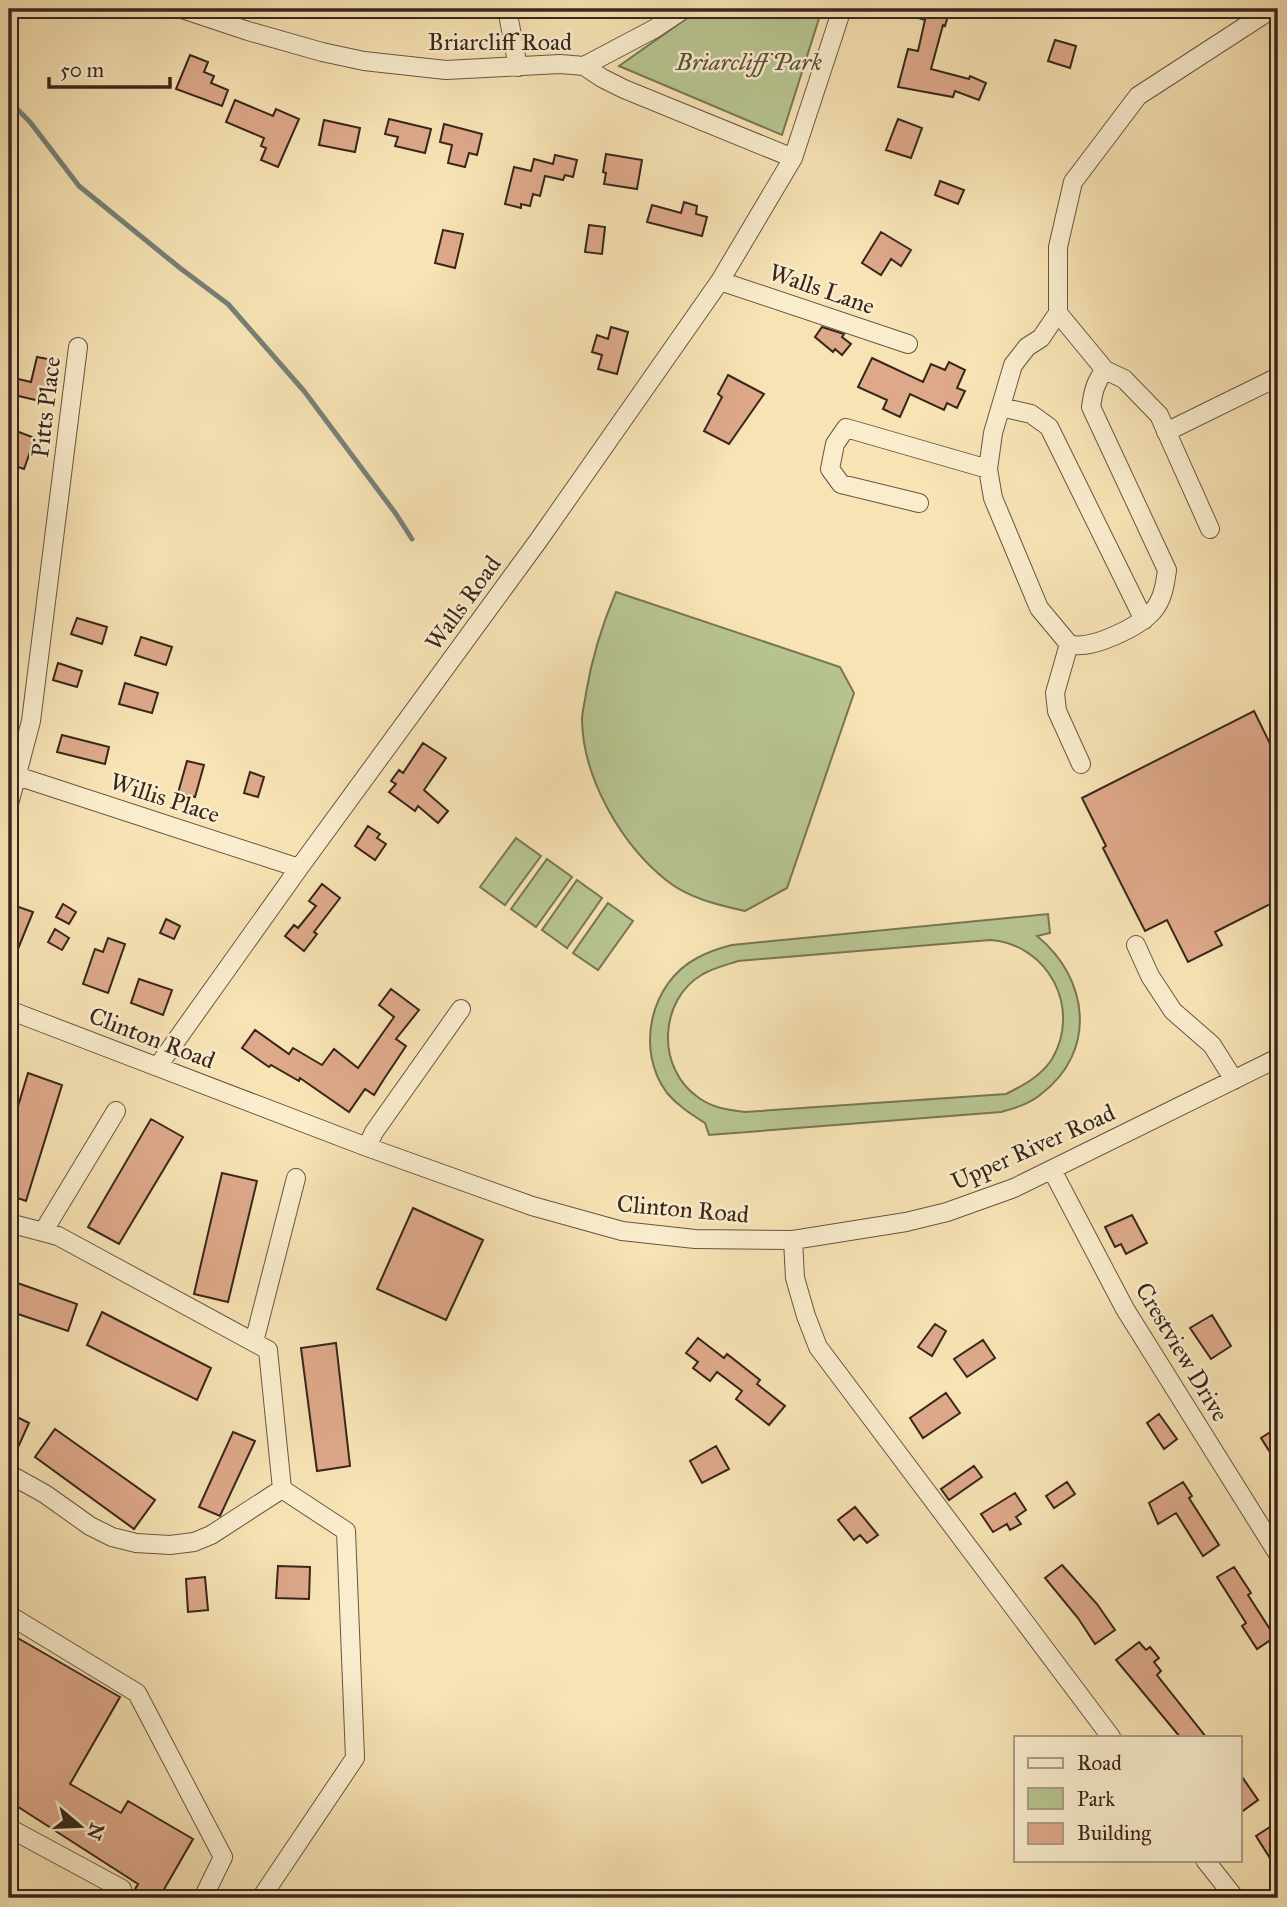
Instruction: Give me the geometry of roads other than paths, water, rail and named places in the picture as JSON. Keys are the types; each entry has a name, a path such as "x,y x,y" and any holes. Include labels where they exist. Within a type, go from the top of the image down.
{"street":[{"path":"9,12 14,9"},
{"name":"Briarcliff Road","path":"182,9 322,52 364,61 446,69 560,64 584,66 654,29 684,9"},
{"path":"507,9 518,67"},
{"name":"Walls Road","path":"158,1066 527,557 720,281 793,158 842,9"},
{"path":"1105,370 1098,378 1091,407 1167,570 1163,595 1144,620 1095,643 1075,646 1069,644 1039,608 993,498 988,469 993,433 1013,365 1027,347 1041,338 1058,313 1058,247 1073,182 1138,96 1272,9"},
{"path":"584,66 624,89 793,158"},
{"name":"Walls Lane","path":"720,281 908,344"},
{"path":"1058,313 1105,370 1124,379 1159,415 1210,529"},
{"name":"Pitts Place","path":"9,804 32,721 78,347"},
{"path":"1166,432 1278,377"},
{"path":"1001,407 1031,414 1049,427 1144,620"},
{"path":"919,503 841,484 830,469 835,444 846,428 988,469"},
{"path":"1069,644 1055,693 1057,711 1081,764"},
{"name":"Willis Place","path":"16,776 299,868"},
{"path":"1136,945 1150,976 1172,1011 1212,1045 1234,1080"},
{"path":"367,1147 374,1132 461,1009"},
{"name":"Clinton Road","path":"9,1010 367,1147 532,1206 622,1231 695,1239 793,1240"},
{"name":"Upper River Road","path":"793,1240 939,1214 1014,1188 1278,1058"},
{"path":"43,1232 116,1111"},
{"name":"Crestview Drive","path":"1052,1170 1125,1309 1278,1554"},
{"path":"254,1342 296,1178"},
{"path":"9,1223 58,1236 268,1350 282,1489"},
{"path":"793,1240 795,1278 818,1347 1110,1736"},
{"path":"9,1474 112,1538 170,1545 194,1542 211,1535 282,1489"},
{"path":"261,1898 355,1758 346,1531 282,1489"},
{"path":"9,1615 137,1693 223,1857 203,1898"},
{"path":"9,1828 122,1889 117,1898"},
{"path":"1207,1862 1235,1898"}],"waterway":[{"path":"9,101 30,122 79,186 228,304 304,391 412,539"}],"park label":[{"name":"Briarcliff Park","path":"749,62"}]}
